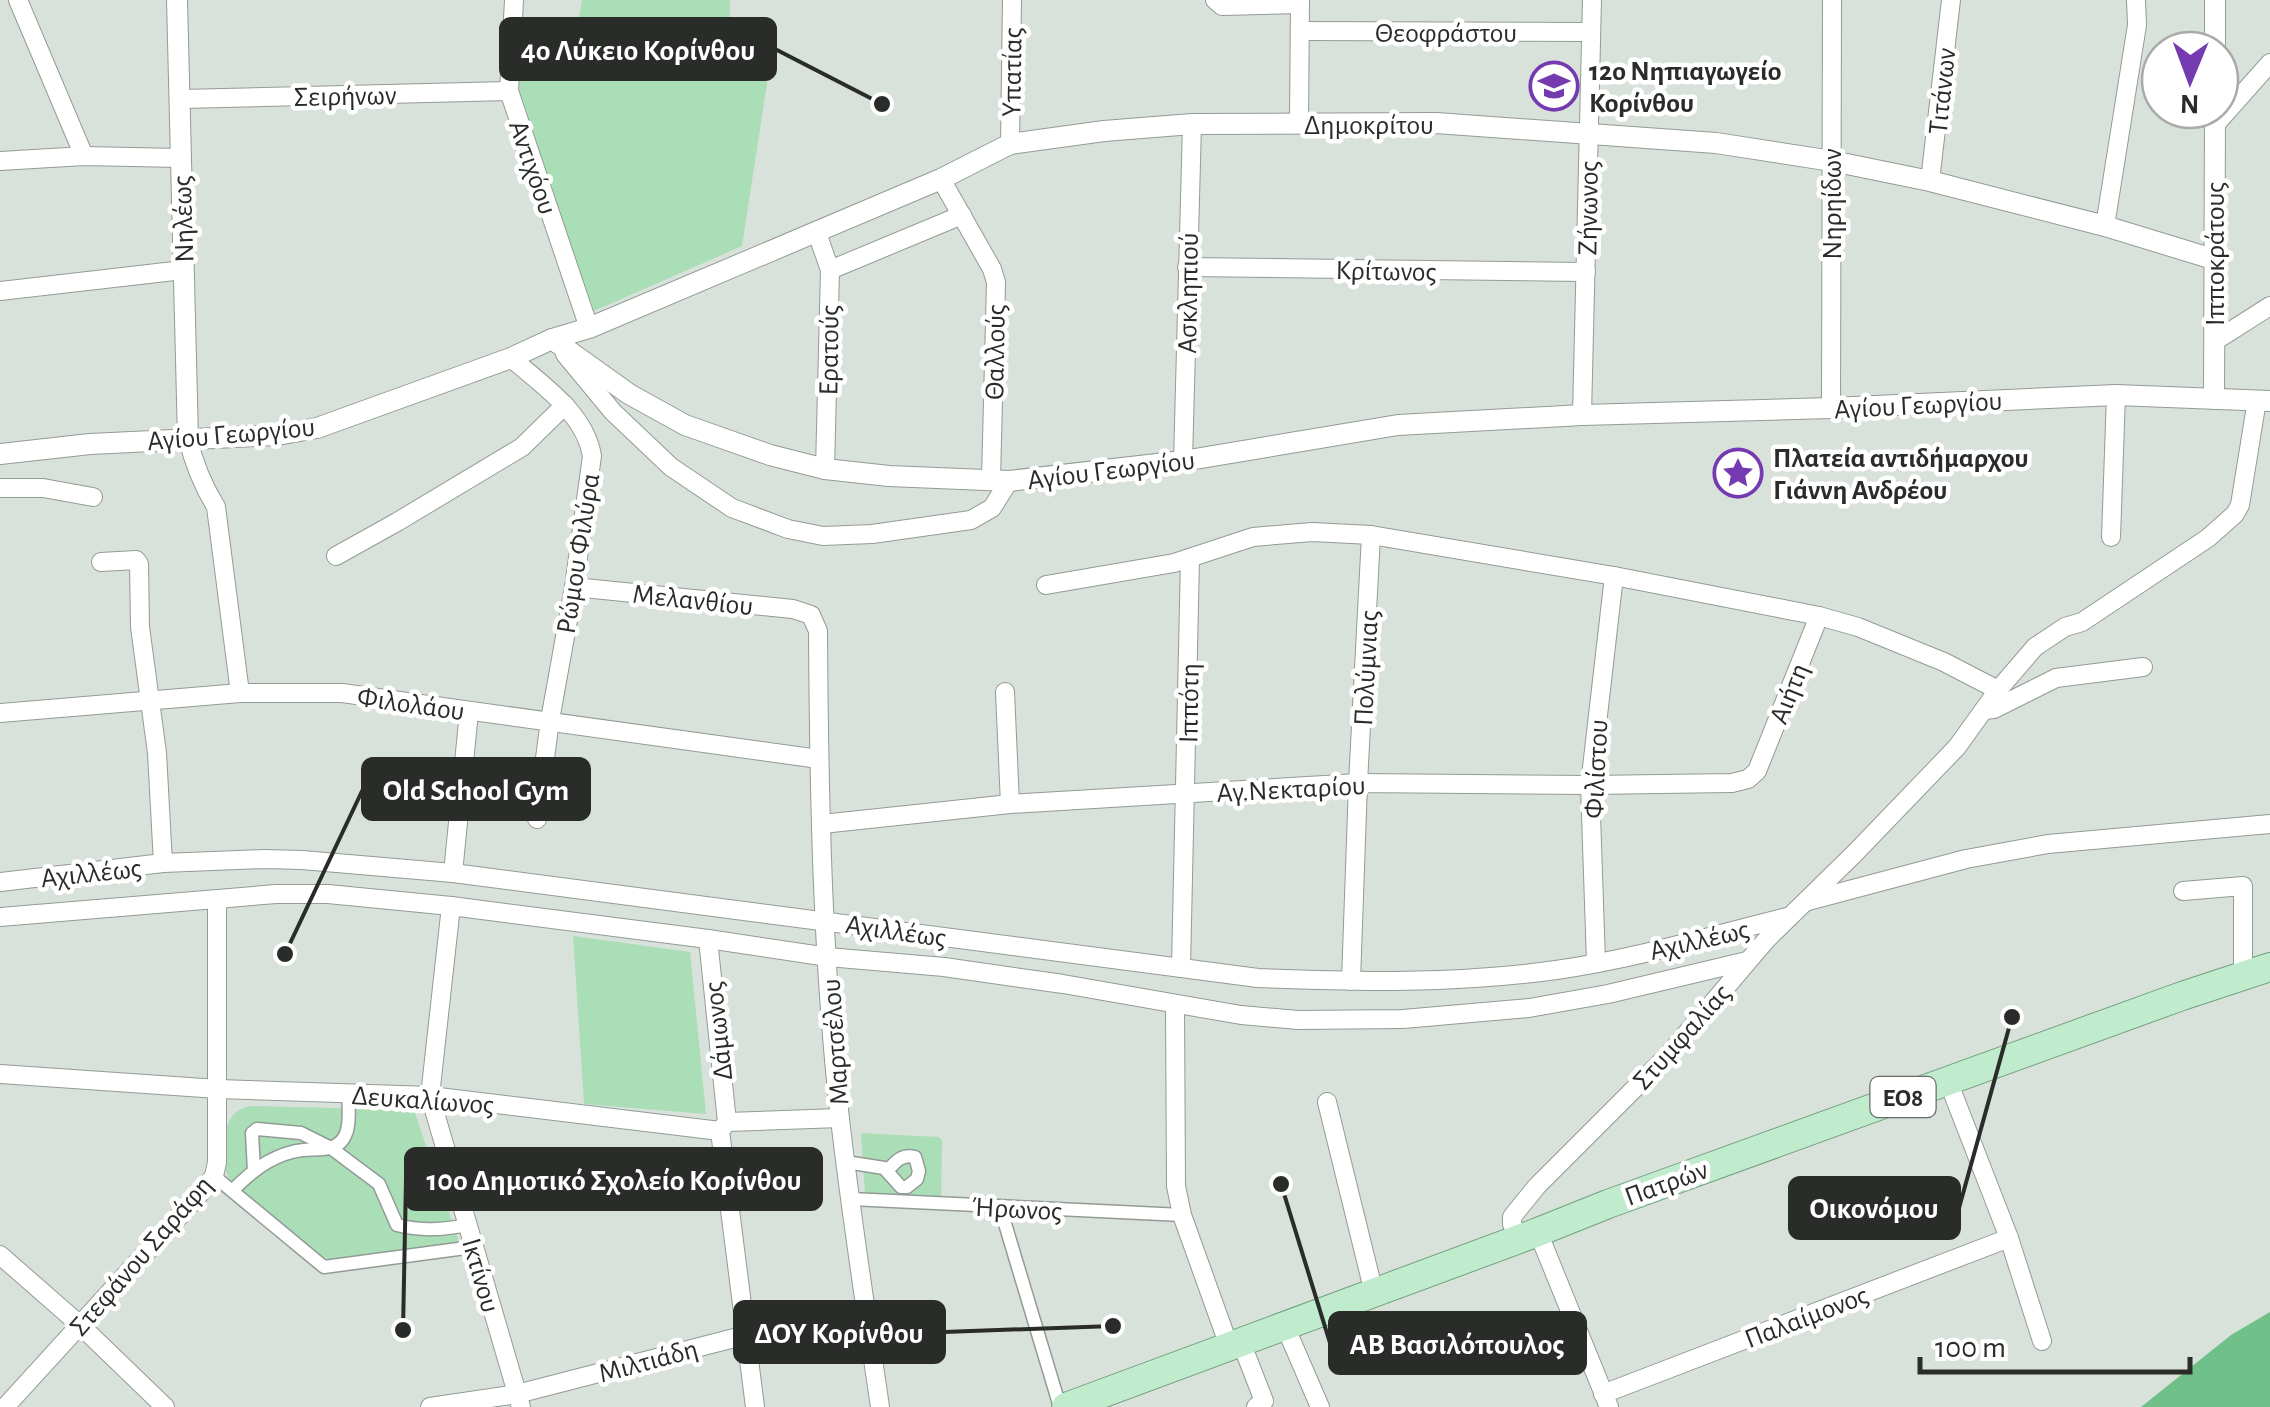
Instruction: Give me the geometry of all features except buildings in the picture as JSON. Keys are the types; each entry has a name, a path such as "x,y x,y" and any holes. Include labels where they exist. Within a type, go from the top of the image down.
{"main road":[{"name":"Πατρών","path":"1063,1407 1608,1204 2256,971"}],"street":[{"path":"18,0 84,156"},
{"name":"Νηλέως","path":"177,0 188,439"},
{"name":"Αντιχόου","path":"514,0 509,91 589,328"},
{"name":"Υπατίας","path":"1010,144 1012,0"},
{"path":"1215,0 1222,6 1300,2 1299,124"},
{"name":"Ζήνωνος","path":"1582,416 1592,0"},
{"name":"Νηρηίδων","path":"1831,408 1832,0"},
{"name":"Τιτάνων","path":"1930,181 1951,0"},
{"path":"2105,226 2137,25 2136,0"},
{"path":"2215,0 2215,30"},
{"name":"Θεοφράστου","path":"1300,31 1592,32"},
{"path":"2240,93 2270,63"},
{"name":"Σειρήνων","path":"181,99 509,91"},
{"name":"Δημοκρίτου","path":"552,339 589,328 817,233 941,180 1010,144 1192,124 1436,123 1716,143 1930,181 2213,258"},
{"name":"Ασκληπιού","path":"1183,462 1192,124"},
{"name":"Ιπποκράτους","path":"2214,398 2215,130"},
{"path":"0,160 84,156 180,158"},
{"name":"Θαλλούς","path":"941,180 996,282 1000,480"},
{"path":"830,270 962,215"},
{"name":"Ερατούς","path":"817,233 830,270 825,469"},
{"name":"Κρίτωνος","path":"1187,267 1586,272"},
{"path":"0,291 184,270"},
{"path":"2215,342 2270,306"},
{"path":"552,339 614,412 670,466 732,508 788,528 823,536 872,534 970,520 992,508 1000,480"},
{"name":"Αγίου Γεωργίου","path":"0,454 317,428 511,358 552,339 629,394 685,425 770,455 825,469 889,476 1000,480 1183,462 1398,426 2116,395 2264,400"},
{"name":"Ρώμου Φιλύρα","path":"462,794 538,812 590,476 589,440 565,405 511,358"},
{"path":"2111,537 2116,395"},
{"name":"Στυμφαλίας","path":"1522,1202 1669,1054 1787,918 1957,747 1998,690 2044,638 2082,622 2208,538 2235,514 2264,400"},
{"path":"336,556 522,447 565,405"},
{"path":"188,439 202,484 216,506 240,692"},
{"path":"0,488 43,488 93,496"},
{"path":"1046,585 1174,564 1252,537 1312,532 1372,535 1819,616 1944,662 1998,690"},
{"name":"Πολύμνιας","path":"1351,982 1372,535"},
{"name":"Ιππότη","path":"1181,968 1190,558"},
{"path":"101,562 136,560 139,564 140,627 158,753 163,863"},
{"name":"Φιλίστου","path":"1596,963 1590,785 1614,576"},
{"name":"Μελανθίου","path":"574,587 793,610 811,616"},
{"name":"Μαρτσέλου","path":"811,616 818,631 826,921 840,1118 880,1407"},
{"name":"Αιήτη","path":"1757,770 1819,616"},
{"path":"1984,710 1994,709 2056,678 2142,667"},
{"name":"Φιλολάου","path":"0,712 240,692 342,692 819,759"},
{"path":"1005,692 1010,804"},
{"path":"454,873 468,712"},
{"name":"Αγ.Νεκταρίου","path":"822,824 1010,804 1358,783 1732,783 1748,779 1757,770"},
{"path":"1803,902 1966,859 2048,844 2270,824"},
{"name":"Αχιλλέως","path":"0,882 163,863 264,858 454,873 1258,978 1351,982 1442,980 1557,970 1787,918"},
{"path":"2184,890 2243,886 2256,971"},
{"name":"Αχιλλέως","path":"0,917 276,894 328,894 451,906 828,957 924,965 1063,984 1241,1016 1298,1020 1455,1016 1530,1008 1748,961"},
{"name":"Στεφάνου Σαράφη","path":"5,1407 214,1176 218,1089 217,900"},
{"name":"Ικτίνου","path":"451,906 430,1096 519,1401"},
{"name":"Δάμωνος","path":"708,939 723,1127 755,1407"},
{"path":"1175,1005 1174,1148 1182,1215 1262,1405"},
{"name":"Δευκαλίωνος","path":"0,1074 218,1089 430,1096 723,1127 840,1118"},
{"path":"1948,1081 2009,1238 2042,1341"},
{"path":"233,1190 268,1161 296,1150 331,1148 340,1143 350,1121 348,1093"},
{"path":"1327,1102 1374,1293"},
{"path":"254,1170 252,1133 257,1129 301,1133 331,1148 379,1184 396,1226 446,1230 467,1225"},
{"path":"846,1162 888,1170"},
{"path":"214,1176 324,1267 474,1247"},
{"name":"Ήρωνος","path":"852,1199 1182,1215"},
{"path":"1534,1233 1512,1224 1522,1202 1533,1207 1534,1233 1606,1400"},
{"path":"1000,1207 1063,1407"},
{"name":"Παλαίμονος","path":"1606,1400 2009,1238"},
{"path":"0,1255 165,1407"},
{"name":"Μιλτιάδη","path":"430,1407 519,1401 746,1335 866,1316"},
{"path":"1285,1326 1320,1407"}],"shaded area":[{"path":"582,0 730,0 729,73 766,75 767,83 742,246 594,311 515,91 520,54 572,59"},
{"path":"573,936 690,952 706,1114 584,1104"},
{"path":"249,1106 414,1110 460,1245 333,1262 322,1256 255,1205 227,1174 224,1154 228,1124 235,1113"},
{"path":"861,1133 942,1140 941,1198 865,1194"},
{"path":"2270,1312 2270,1407 2141,1407 2231,1335"}],"place":[{"name":"12ο Νηπιαγωγείο Κορίνθου","path":"1554,86"},
{"name":"4ο Λύκειο Κορίνθου","path":"882,104"},
{"name":"Πλατεία αντιδήμαρχου Γιάννη Ανδρέου","path":"1738,473"},
{"name":"Old School Gym","path":"285,954"},
{"name":"Οικονόμου","path":"2012,1017"},
{"name":"ΑΒ Βασιλόπουλος","path":"1281,1184"},
{"name":"ΔΟΥ Κορίνθου","path":"1113,1326"},
{"name":"10ο Δημοτικό Σχολείο Κορίνθου","path":"403,1330"}]}
